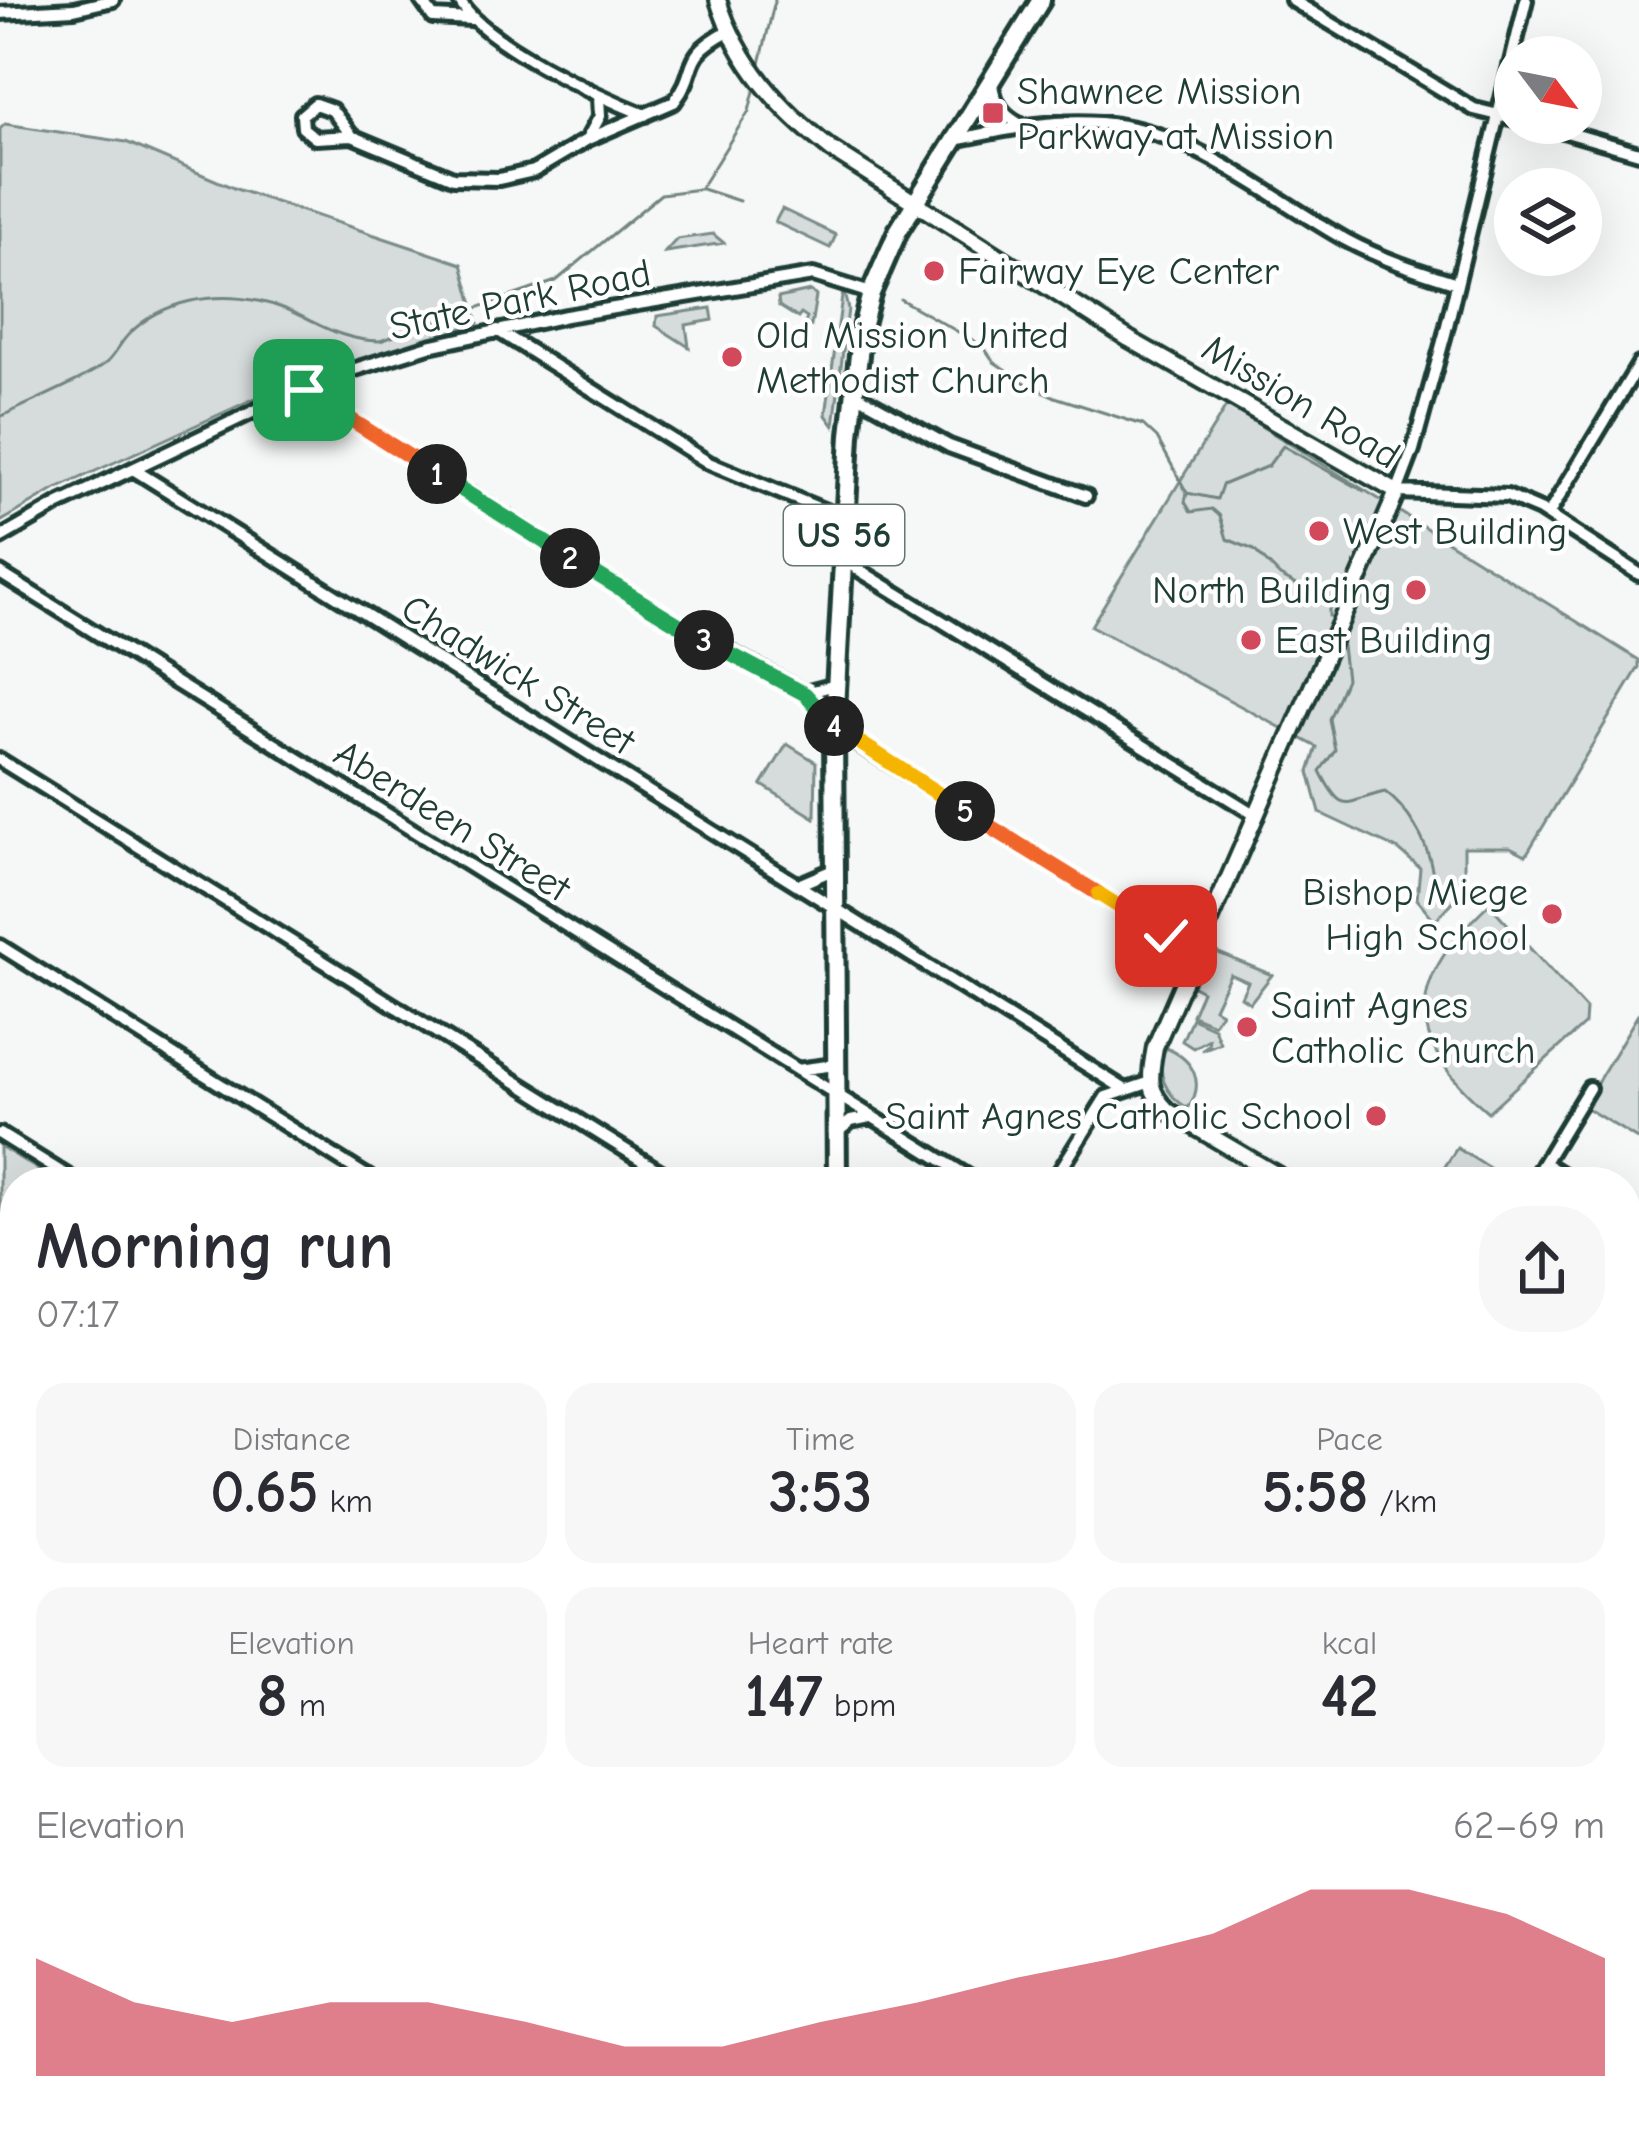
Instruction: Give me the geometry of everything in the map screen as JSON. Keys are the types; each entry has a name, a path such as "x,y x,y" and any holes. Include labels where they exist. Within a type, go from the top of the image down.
{"highway":[{"name":"US 56","path":"837,1167 832,906 835,727 853,392 871,293 915,202 1041,0"}],"main road":[{"name":"Mission Road","path":"718,0 730,35 757,79 832,150 1129,339 1397,492 1155,1048 1148,1083"},
{"path":"1148,1083 1168,1111 1263,1167"}],"street":[{"path":"0,13 74,9 113,0"},
{"path":"421,0 434,17 471,20 599,97 645,115"},
{"path":"459,0 471,20"},
{"path":"1292,0 1474,109 1494,115"},
{"path":"1517,36 1526,0"},
{"path":"352,136 315,138 303,128 302,116 315,104 326,106 352,136 433,172 479,180 534,171 587,139 674,102 694,55 705,44 730,35"},
{"path":"992,80 993,96 1001,110 1023,126"},
{"path":"587,139 600,116 599,97"},
{"path":"955,140 1023,126 1100,123 1171,140 1198,150 1363,249 1457,283"},
{"path":"1494,129 1413,450 1397,492 1492,493 1548,514 1639,574"},
{"path":"1602,142 1639,153"},
{"name":"State Park Road","path":"0,538 133,469 304,390 390,357 497,330 813,274 871,293"},
{"path":"497,330 709,463 845,519"},
{"path":"1548,514 1639,364"},
{"path":"304,390 659,614 805,694 835,727 1166,936 1191,967"},
{"path":"853,392 949,446 1086,496"},
{"path":"1620,396 1639,399"},
{"name":"Chadwick Street","path":"133,469 1124,1089"},
{"path":"843,560 1257,816"},
{"name":"Aberdeen Street","path":"0,573 953,1167"},
{"path":"805,694 836,685"},
{"path":"0,760 653,1167"},
{"path":"798,885 832,870"},
{"path":"833,942 872,930"},
{"path":"1166,936 1187,939 1205,934"},
{"path":"0,946 352,1167"},
{"path":"797,1070 835,1065"},
{"path":"1062,1167 1106,1097 1148,1083"},
{"path":"1541,1167 1589,1088"},
{"path":"836,1133 851,1121 873,1117"},
{"path":"0,1134 53,1167"},
{"path":"1544,1163 1550,1167"}],"shaded area":[{"path":"5,124 126,142 236,189 462,264 478,323 271,391 54,490 0,522 0,129"},
{"path":"782,209 836,235 830,248 775,222"},
{"path":"713,234 724,243 665,252 677,239"},
{"path":"843,289 848,309 834,426 826,415"},
{"path":"811,291 816,296 811,326 801,314 798,318 779,306 778,298"},
{"path":"711,308 713,320 686,325 689,347 656,326 657,316"},
{"path":"1227,405 1639,660 1526,855 1510,847 1464,847 1464,890 1435,921 1417,899 1420,868 1399,850 1320,813 1309,772 1317,747 1091,626"},
{"path":"787,744 816,762 815,818 762,785"},
{"path":"1489,904 1586,1009 1585,1024 1488,1112 1440,1059 1428,1033 1425,1008 1442,958"},
{"path":"1209,949 1272,975 1250,1003 1241,997 1248,982 1230,974 1214,1008 1221,1012 1213,1024 1192,1015 1202,991 1193,986"},
{"path":"1639,1013 1639,1140 1583,1106"},
{"path":"1192,1018 1214,1028 1220,1043 1201,1050 1209,1039 1193,1048 1182,1041"},
{"path":"1166,1048 1183,1058 1194,1073 1196,1090 1188,1108 1164,1082 1161,1066"},
{"path":"0,1146 34,1167 0,1167"},
{"path":"1457,1148 1488,1167 1445,1167"}],"waterway":[{"path":"759,68 775,0"},
{"path":"0,417 98,368 143,322 190,301 258,301 345,336 380,341 556,281 661,194 700,189 749,111 756,83"},
{"path":"702,189 739,201"},
{"path":"900,299 983,346 994,362 1027,384 1143,425 1157,438 1187,493 1217,499 1222,485 1268,466 1283,446 1364,491"},
{"path":"1187,493 1185,502 1191,512 1212,509 1220,516 1227,539 1254,550 1280,576 1329,602 1329,616"},
{"path":"1342,646 1346,679 1329,719 1335,750 1320,771 1341,801 1385,792 1401,807 1426,847 1439,898"}],"place":[{"name":"Shawnee Mission Parkway at Mission","path":"993,113"},
{"name":"Fairway Eye Center","path":"934,271"},
{"name":"Old Mission United Methodist Church","path":"732,357"},
{"name":"West Building","path":"1319,531"},
{"name":"North Building","path":"1416,590"},
{"name":"East Building","path":"1251,640"},
{"name":"Bishop Miege High School","path":"1552,914"},
{"name":"Saint Agnes Catholic Church","path":"1247,1027"},
{"name":"Saint Agnes Catholic School","path":"1376,1116"}],"route":[{"path":"304,390 659,614 805,694 851,740 1166,936"}]}
